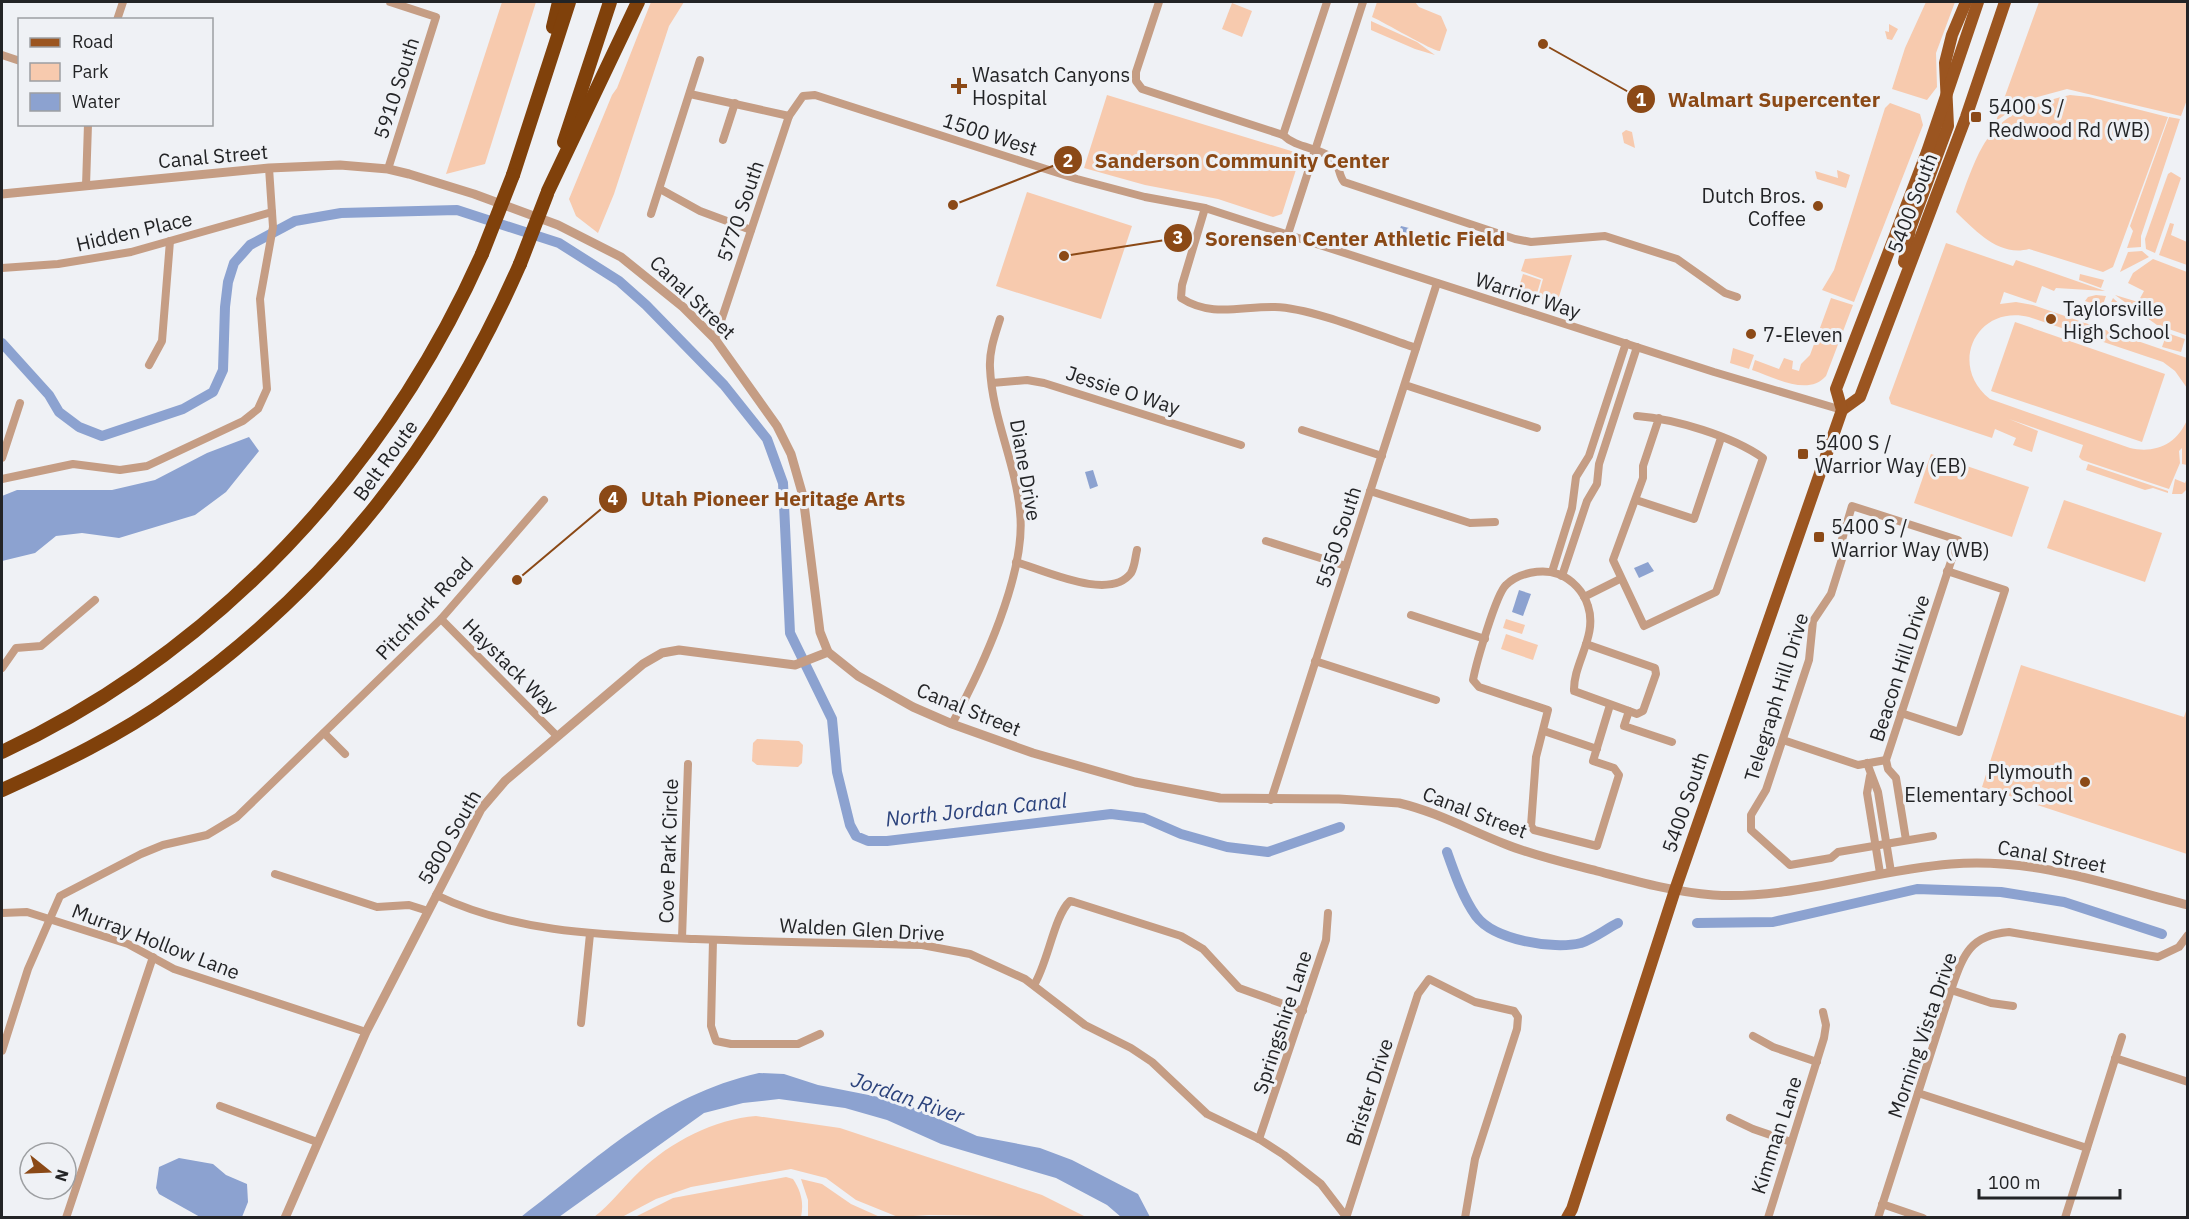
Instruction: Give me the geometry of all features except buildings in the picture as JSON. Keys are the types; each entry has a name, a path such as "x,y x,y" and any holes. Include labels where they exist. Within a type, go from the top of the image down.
{"highway":[{"path":"534,111 559,2"},
{"name":"Belt Route","path":"2,752 52,728 125,683 233,598 290,543 356,468 413,387 453,316 482,254 513,175 569,2"},
{"name":"Belt Route","path":"2,790 41,773 132,723 172,698 221,661 306,585 384,498 423,445 491,329 548,193 610,2"},
{"path":"548,193 638,2"}],"main road":[{"path":"1900,288 1910,229 1948,126 1945,63 1947,51 1966,2"},
{"name":"5400 South","path":"1842,410 1836,389 1947,96 1978,2"},
{"name":"5400 South","path":"1570,1215 1675,890 1842,410 1860,397 1966,117 2005,2"}],"street":[{"path":"118,18 123,2"},
{"name":"5910 South","path":"388,169 436,17 390,2"},
{"path":"1159,2 1136,72 1136,81 1140,87 1283,135 1291,142 1334,160 1344,182 1526,241 1605,236 1677,259 1725,293 1737,297"},
{"path":"1283,135 1327,2"},
{"path":"1288,234 1363,2"},
{"path":"2,55 18,60"},
{"path":"651,214 700,60"},
{"path":"690,94 789,116"},
{"name":"5770 South","path":"715,339 789,116 803,96"},
{"name":"1500 West","path":"803,96 824,97 1115,190 1205,208"},
{"path":"723,140 735,103"},
{"path":"86,186 88,126"},
{"name":"Canal Street","path":"2,194 269,168 340,165 388,169 450,186 523,211 601,245 654,282 715,339 777,426 796,468 806,513 819,624 828,652 858,676 894,697 952,724 1033,753 1136,782 1199,796 1271,800 1339,799 1400,803 1425,809 1523,851 1675,890 1735,895 1796,888 1880,873 1975,862 2029,866 2075,875 2187,905"},
{"path":"2,470 3,479 72,464 120,470 147,466 252,416 263,401 267,389 260,299 273,227 269,168"},
{"path":"660,189 700,211 751,231"},
{"path":"1205,208 1182,285 1181,298 1205,308 1223,311 1268,307 1292,309 1416,348"},
{"name":"Warrior Way","path":"1205,208 1437,284 1842,410"},
{"name":"Hidden Place","path":"2,267 90,260 170,241 272,212"},
{"path":"148,365 162,341 170,241"},
{"name":"5550 South","path":"1271,800 1437,284"},
{"name":"Diane Drive","path":"952,724 985,660 1016,562 1021,537 1019,502 992,383 991,353 1000,319"},
{"path":"1557,574 1576,496 1576,477 1589,456 1626,343"},
{"path":"1557,574 1587,501 1597,484 1599,464 1637,347"},
{"name":"Jessie O Way","path":"992,383 1020,380 1044,382 1241,445"},
{"path":"1405,385 1537,428"},
{"path":"2,458 20,403"},
{"path":"1637,416 1659,418 1721,438 1745,447 1764,458 1716,592 1644,626 1613,560 1636,500 1659,418"},
{"path":"1302,430 1382,456"},
{"path":"1636,500 1694,519 1721,438"},
{"path":"1370,491 1470,523 1495,522"},
{"name":"Pitchfork Road","path":"2,1051 28,969 58,900 69,891 152,849 197,838 228,824 261,795 441,619 544,500"},
{"name":"Beacon Hill Drive","path":"1852,506 1958,540 1886,760 1888,769 1896,778 1906,840"},
{"name":"Telegraph Hill Drive","path":"1852,506 1841,543 1842,560 1831,594 1813,621 1809,660 1766,790 1750,815 1751,830 1790,865 1831,858 1838,852 1875,846"},
{"path":"1266,541 1346,566"},
{"path":"1016,562 1090,585 1110,586 1122,581 1130,574 1137,550"},
{"path":"1901,714 1959,732 1963,722 2005,590 1947,571"},
{"path":"1586,644 1655,668 1656,674 1643,711 1638,714 1574,691 1586,644 1590,614 1584,597 1576,587 1557,574 1530,573 1506,585 1485,639 1474,683 1479,687 1548,710 1536,757 1531,826 1538,831 1598,846 1619,775 1614,768 1593,761 1610,705"},
{"path":"1584,597 1620,579"},
{"path":"2,668 16,648 41,646 95,600"},
{"path":"1411,615 1485,639"},
{"name":"Haystack Way","path":"441,619 557,736"},
{"name":"5800 South","path":"285,1218 366,1032 481,809 505,781 643,664 662,653 679,650 795,665 828,652"},
{"path":"1316,661 1436,700"},
{"path":"1629,711 1624,726 1672,741"},
{"path":"1544,731 1596,749"},
{"path":"324,733 345,754"},
{"path":"1783,740 1858,765 1886,760"},
{"name":"Beacon Hill Drive","path":"1868,763 1870,776 1878,792 1891,872"},
{"name":"Cove Park Circle","path":"682,938 688,764"},
{"name":"Beacon Hill Drive","path":"1870,776 1867,793 1880,873"},
{"path":"1875,846 1933,836"},
{"path":"275,874 377,906 409,905 428,911"},
{"name":"Walden Glen Drive","path":"436,895 529,925 590,934 935,946 993,962 1034,985 1085,1025 1131,1047 1152,1062 1190,1101 1207,1114 1259,1139 1321,1184 1346,1217"},
{"path":"1034,985 1044,968 1063,911 1070,901 1181,936 1203,949 1239,988 1303,1011"},
{"name":"Murray Hollow Lane","path":"2,913 27,912 50,918 128,944 180,971 366,1032"},
{"name":"Springshire Lane","path":"1259,1139 1326,940 1328,913"},
{"name":"Morning Vista Drive","path":"1878,1218 1951,990 1966,953 1974,943 1995,933 2009,932 2147,957 2168,954 2179,947 2187,935"},
{"path":"581,1023 590,934"},
{"path":"713,939 711,1026 716,1041 731,1044 798,1044 820,1034"},
{"path":"66,1218 153,957"},
{"name":"Brister Drive","path":"1346,1217 1418,994 1429,979 1475,1002 1515,1011 1518,1017 1517,1029 1473,1166 1464,1218"},
{"path":"1951,990 1991,1003 2013,1006"},
{"name":"Kimman Lane","path":"1768,1218 1826,1032 1823,1012"},
{"path":"1753,1036 1773,1047 1817,1062"},
{"path":"2065,1218 2122,1038"},
{"path":"2115,1058 2187,1082"},
{"path":"1918,1093 2087,1148"},
{"path":"220,1106 317,1142"},
{"path":"1730,1118 1753,1129 1791,1142"},
{"path":"1882,1204 1923,1218"}],"green space":[{"path":"502,2 536,2 485,164 446,174"},
{"path":"651,2 684,2 669,26 614,194 598,233 576,216 569,199"},
{"path":"1377,2 1415,2 1419,7 1441,16 1447,30 1440,51 1372,17"},
{"path":"1926,2 1955,2 1936,53 1937,87 1927,100 1892,89 1905,48"},
{"path":"2039,2 2187,2 2188,97 2181,116 2067,89 2026,100 1996,121"},
{"path":"1232,3 1252,11 1242,37 1222,29"},
{"path":"1371,21 1417,42 1435,55 1371,30"},
{"path":"1889,24 1898,29 1892,40 1887,39 1885,31 1889,32"},
{"path":"1107,95 1301,154 1282,214 1273,217 1218,199 1145,185 1084,168"},
{"path":"2070,95 2089,97 2168,117 2113,267 2103,272 2029,249 2018,250 1998,246 1980,234 1956,212 1974,165 1992,133 2021,111 2042,102"},
{"path":"1890,103 1920,114 1923,125 1854,302 1822,290 1834,270 1885,108"},
{"path":"2169,117 2180,119 2141,236 2141,247 2127,248 2133,231 2130,226"},
{"path":"1626,130 1632,132 1635,148 1624,143 1622,133"},
{"path":"1837,170 1850,175 1846,188 1817,179 1815,171 1838,178"},
{"path":"2171,172 2181,178 2155,253 2146,249 2145,239 2168,174"},
{"path":"1027,192 1132,226 1101,319 996,286"},
{"path":"2170,223 2174,224 2171,235 2187,242 2187,265 2159,255"},
{"path":"1946,243 2013,266 2016,260 2105,291 2056,288 2054,291 2042,286 2036,303 2004,292 2000,304 2016,302 2033,305 2187,358 2187,388 2175,371 2163,362 2029,317 2011,315 1995,320 1982,328 1974,340 1970,355 1971,370 1977,385 1990,399 2130,448 2148,450 2164,445 2177,435 2187,420 2187,465 2182,464 2182,448 2179,451 2180,463 2169,489 2082,460 2079,457 2083,445 2009,419 2038,431 2032,452 2013,445 2016,438 1995,429 1992,438 1891,404 1889,398"},
{"path":"2142,251 2149,257 2120,272 2128,252"},
{"path":"1572,255 1557,303 1538,297 1543,279 1521,271 1525,259"},
{"path":"2153,259 2187,272 2186,335 2157,325 2115,295 2138,302 2144,291 2128,283 2133,273"},
{"path":"1523,274 1541,280 1537,293 1519,287"},
{"path":"2080,274 2104,280 2101,288 2079,280"},
{"path":"2106,296 2102,307 2085,301 2088,297"},
{"path":"1831,298 1853,305 1826,376 1819,382 1800,385 1780,381 1752,370 1755,360 1779,369 1784,358 1793,361 1792,369 1799,371 1801,364 1810,355"},
{"path":"2113,298 2127,311 2125,314 2108,309"},
{"path":"2015,322 2165,374 2142,442 1991,391"},
{"path":"2167,333 2185,339 2181,352 2162,347"},
{"path":"1733,348 1754,355 1749,369 1730,363"},
{"path":"1931,454 2029,487 2012,537 1914,503"},
{"path":"2088,464 2168,491 2168,493 2153,488 2145,490 2086,470"},
{"path":"2187,478 2187,489 2182,494 2172,494 2175,479 2185,483"},
{"path":"2064,500 2162,533 2145,582 2047,548"},
{"path":"1506,619 1525,625 1522,634 1503,628"},
{"path":"1506,634 1538,645 1533,660 1501,649"},
{"name":"Plymouth Elementary School","path":"2021,665 2184,717 2187,708 2187,854 1982,787"},
{"path":"757,739 799,741 803,745 802,763 798,767 757,765 752,761 753,743"},
{"path":"756,1116 840,1128 1042,1195 1086,1217 929,1215 898,1217 856,1200 826,1178 791,1169 691,1187 656,1199 622,1217 594,1217 652,1160 679,1142 709,1127"},
{"path":"786,1177 793,1179 800,1193 801,1217 635,1217 673,1198"},
{"path":"801,1179 822,1184 851,1204 880,1217 808,1217 808,1200"}],"water":[{"path":"1401,226 1409,228 1404,245 1395,242"},
{"path":"249,437 259,451 226,492 195,515 119,538 82,533 56,536 35,553 2,561 2,496 17,490 112,490 155,480 207,453"},
{"path":"1093,470 1098,486 1090,489 1085,472"},
{"path":"1648,562 1654,571 1639,578 1634,568"},
{"path":"1519,590 1531,594 1523,616 1512,612"},
{"path":"759,1073 784,1074 818,1085 899,1101 977,1136 1040,1148 1072,1160 1138,1194 1150,1217 1121,1217 1107,1205 1056,1178 941,1144 887,1120 845,1108 779,1099 743,1103 704,1113 559,1217 521,1217 604,1151 660,1113 723,1083"},
{"path":"179,1158 213,1164 226,1175 247,1184 248,1202 242,1217 200,1217 159,1194 156,1188 159,1167"}],"waterway":[{"name":"North Jordan Canal","path":"2,343 49,395 59,412 79,427 102,436 183,409 213,392 223,370 225,307 228,282 234,263 250,245 295,221 341,213 457,210 559,243 619,281 646,305 724,385 767,439 783,483 790,633 832,719 837,772 850,825 856,836 868,841 887,841 1111,814 1144,818 1181,834 1227,847 1268,852 1340,827"},
{"name":"North Jordan Canal","path":"1447,852 1459,885 1476,916 1496,931 1510,937 1540,944 1569,945 1586,941 1618,923"},
{"name":"North Jordan Canal","path":"1697,923 1773,922 1917,889 2001,892 2064,902 2162,934"}],"place":[{"name":"Walmart Supercenter","path":"1543,44"},
{"name":"Wasatch Canyons Hospital","path":"959,86"},
{"name":"5400 S / Redwood Rd (WB)","path":"1976,117"},
{"name":"Sanderson Community Center","path":"953,205"},
{"name":"Dutch Bros. Coffee","path":"1818,206"},
{"name":"Sorensen Center Athletic Field","path":"1064,256"},
{"name":"Taylorsville High School","path":"2051,319"},
{"name":"7-Eleven","path":"1751,334"},
{"name":"5400 S / Warrior Way (EB)","path":"1803,454"},
{"name":"5400 S / Warrior Way (WB)","path":"1819,537"},
{"name":"Utah Pioneer Heritage Arts","path":"517,580"},
{"name":"Plymouth Elementary School","path":"2085,782"}],"water label":[{"name":"Jordan River","path":"908,1097"}]}
